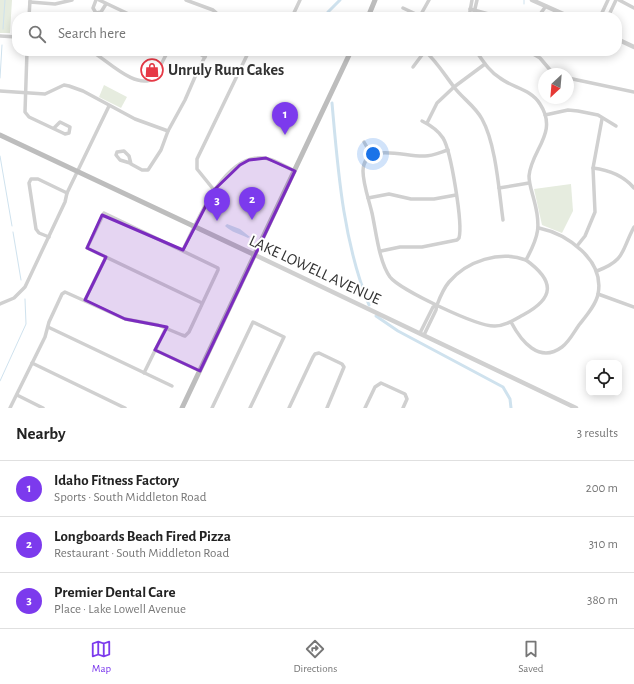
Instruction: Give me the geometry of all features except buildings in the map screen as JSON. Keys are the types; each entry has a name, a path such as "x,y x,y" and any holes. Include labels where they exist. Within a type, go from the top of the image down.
{"main road":[{"path":"370,12 375,0"},
{"path":"182,408 350,56"},
{"name":"LAKE LOWELL AVENUE","path":"0,134 254,255"}],"street":[{"path":"29,12 30,1 55,4 72,0"},
{"path":"96,12 94,8 98,0 124,12"},
{"path":"186,0 216,12"},
{"path":"294,12 300,0"},
{"path":"422,12 429,0"},
{"path":"472,0 472,12"},
{"path":"471,12 476,0"},
{"path":"532,0 559,12"},
{"path":"602,12 608,0"},
{"path":"611,12 618,0 634,8"},
{"path":"101,12 106,4"},
{"path":"542,12 546,6"},
{"path":"402,8 411,12"},
{"path":"472,9 482,12"},
{"path":"0,36 12,37"},
{"path":"622,41 634,46"},
{"path":"27,56 24,112 29,117 54,128"},
{"path":"98,56 125,74 139,80 147,80 154,78 165,56"},
{"path":"214,190 197,169 197,159 247,56"},
{"path":"413,66 421,56"},
{"path":"430,56 437,62 454,87 481,117 488,130 499,188 503,220"},
{"path":"479,56 484,64 498,77 530,94 540,105 545,115 545,137 532,165 529,183 538,215 539,228 537,237 526,260"},
{"path":"537,56 548,68"},
{"path":"130,163 142,170 148,170 161,150 168,131 185,100 205,57"},
{"path":"427,124 437,103 454,87 484,64"},
{"path":"574,80 634,92"},
{"path":"0,91 45,94 60,87 69,86 83,91 135,119 168,131"},
{"path":"0,304 14,298 24,287 109,106"},
{"path":"545,115 568,110 598,115 602,119 616,126"},
{"path":"577,246 585,236 595,212 592,168 602,119"},
{"path":"381,251 400,247 422,247 457,240 459,238 456,195 448,150 443,138 422,121"},
{"path":"364,142 372,156"},
{"path":"422,334 432,308 437,304 449,282 456,274 474,264 503,256 518,257 526,260 542,273 546,280 547,291 540,306 511,322 496,326 479,324 437,304 407,290 391,278 386,271 363,171 368,159 377,153 393,152 411,156 425,156 448,150"},
{"path":"183,250 214,190 231,172 253,158 266,158 295,171"},
{"path":"592,168 612,172 625,179 634,188"},
{"path":"48,237 39,233 36,229 29,183 31,179 38,179 67,193"},
{"path":"499,188 529,183"},
{"path":"368,198 389,194 410,199 434,199 456,195"},
{"path":"10,408 32,364 62,294 65,292 126,319 149,323 185,336 189,332 218,268 104,213 87,248 202,303"},
{"path":"597,271 614,264 618,260 634,227"},
{"path":"511,322 518,336 531,349 548,353 555,351 567,342 594,305 598,294 597,271 588,258 577,246 556,233 539,228"},
{"name":"LAKE LOWELL AVENUE","path":"254,255 576,408"},
{"path":"86,300 106,257"},
{"path":"598,294 634,307"},
{"path":"212,408 253,322 284,337 250,408"},
{"path":"48,327 172,386"},
{"path":"144,373 166,328"},
{"path":"155,350 200,371"},
{"path":"289,408 315,354 319,353 342,364 344,367 327,408"},
{"path":"32,364 125,408"},
{"path":"365,408 378,383 384,384 403,393 406,396 403,408"},
{"path":"17,395 43,408"}],"highlighted area":[{"path":"266,158 295,171 200,371 155,350 167,327 125,319 85,300 106,257 87,248 102,215 183,250 214,190 240,165 249,160"}],"shaded area":[{"path":"0,0 12,0 10,33 0,33"},
{"path":"104,85 127,97 121,108 99,97"},
{"path":"571,184 573,211 562,233 542,225 534,189"}],"water":[{"path":"227,224 240,229 250,237 248,238 230,230 225,226"}],"waterway":[{"path":"3,29 5,0"},
{"path":"328,12 340,0"},
{"path":"0,78 2,45"},
{"path":"332,103 339,180 347,231 360,281 369,305"},
{"path":"0,156 12,226"},
{"path":"13,232 21,280"},
{"path":"0,381 26,324 25,299"},
{"path":"376,316 398,331 503,387 510,399 511,408"}],"place":[{"name":"Unruly Rum Cakes","path":"152,70"},
{"name":"Idaho Fitness Factory","path":"285,135"},
{"name":"Longboards Beach Fired Pizza","path":"252,220"},
{"name":"Premier Dental Care","path":"217,221"}]}
